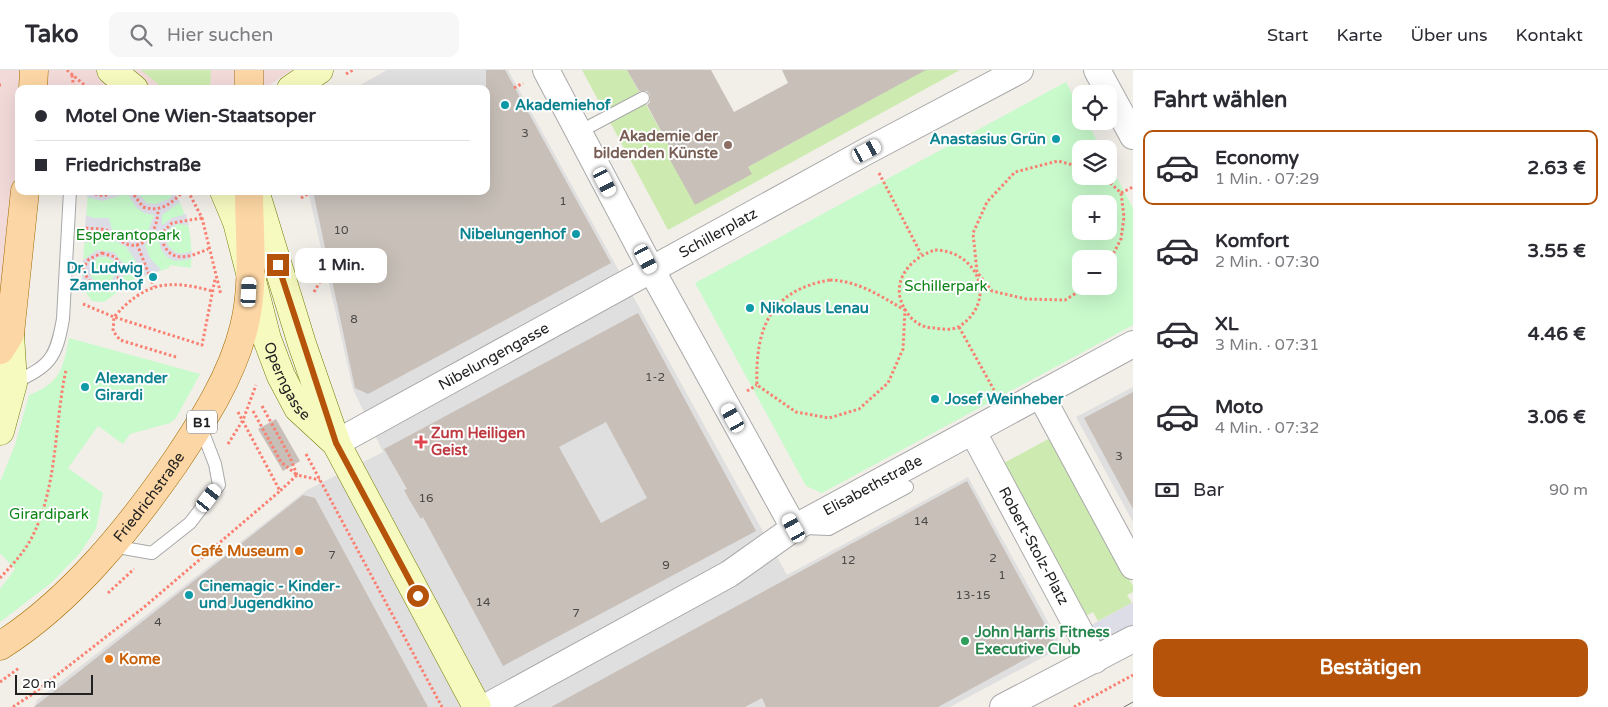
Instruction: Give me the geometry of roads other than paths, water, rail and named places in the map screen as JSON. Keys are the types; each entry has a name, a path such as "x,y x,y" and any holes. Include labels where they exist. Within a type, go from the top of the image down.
{"main road":[{"path":"33,85 34,70"},
{"path":"111,70 129,85"},
{"path":"249,70 249,85"},
{"path":"297,85 319,70"},
{"path":"0,431 13,383 5,342 24,195"},
{"name":"Operngasse","path":"226,195 237,222 267,339 281,376 298,408 336,443 477,707"},
{"name":"Friedrichstraße","path":"0,646 13,638 77,584 112,546 153,495 213,404 239,347 249,306 249,195"},
{"path":"256,195 302,344 336,443"},
{"path":"453,662 450,695 456,707"}],"street":[{"path":"546,70 651,269 794,528"},
{"name":"Schillerplatz","path":"651,269 1020,70"},
{"path":"1097,70 1133,136"},
{"name":"Nibelungengasse","path":"336,443 651,269"},
{"name":"Elisabethstraße","path":"486,707 729,574 794,528 1133,344"},
{"path":"1040,394 1133,566"},
{"name":"Robert-Stolz-Platz","path":"973,432 1095,660"},
{"path":"1002,707 1133,639"}],"lane":[{"path":"579,132 642,98"},
{"path":"13,383 39,371 51,359 59,340 63,319 70,195"},
{"path":"112,546 152,553 190,523 219,485 215,464 200,425"},
{"path":"794,528 829,528 906,487"}],"tram line":[{"path":"1124,707 1133,702"}],"place":[{"name":"Akademiehof","path":"505,105"},
{"name":"Anastasius Grün","path":"1056,139"},
{"name":"Akademie der bildenden Künste","path":"728,145"},
{"name":"Nibelungenhof","path":"576,234"},
{"name":"Dr. Ludwig Zamenhof","path":"153,277"},
{"name":"Nikolaus Lenau","path":"750,308"},
{"name":"Alexander Girardi","path":"85,387"},
{"name":"Josef Weinheber","path":"935,399"},
{"name":"Zum Heiligen Geist","path":"421,442"},
{"name":"Café Museum","path":"299,551"},
{"name":"Cinemagic - Kinder- und Jugendkino","path":"189,595"},
{"name":"John Harris Fitness Executive Club","path":"965,641"},
{"name":"Kome","path":"109,659"}],"park label":[{"name":"Esperantopark","path":"128,235"},
{"name":"Schillerpark","path":"946,286"},
{"name":"Girardipark","path":"49,514"}]}
